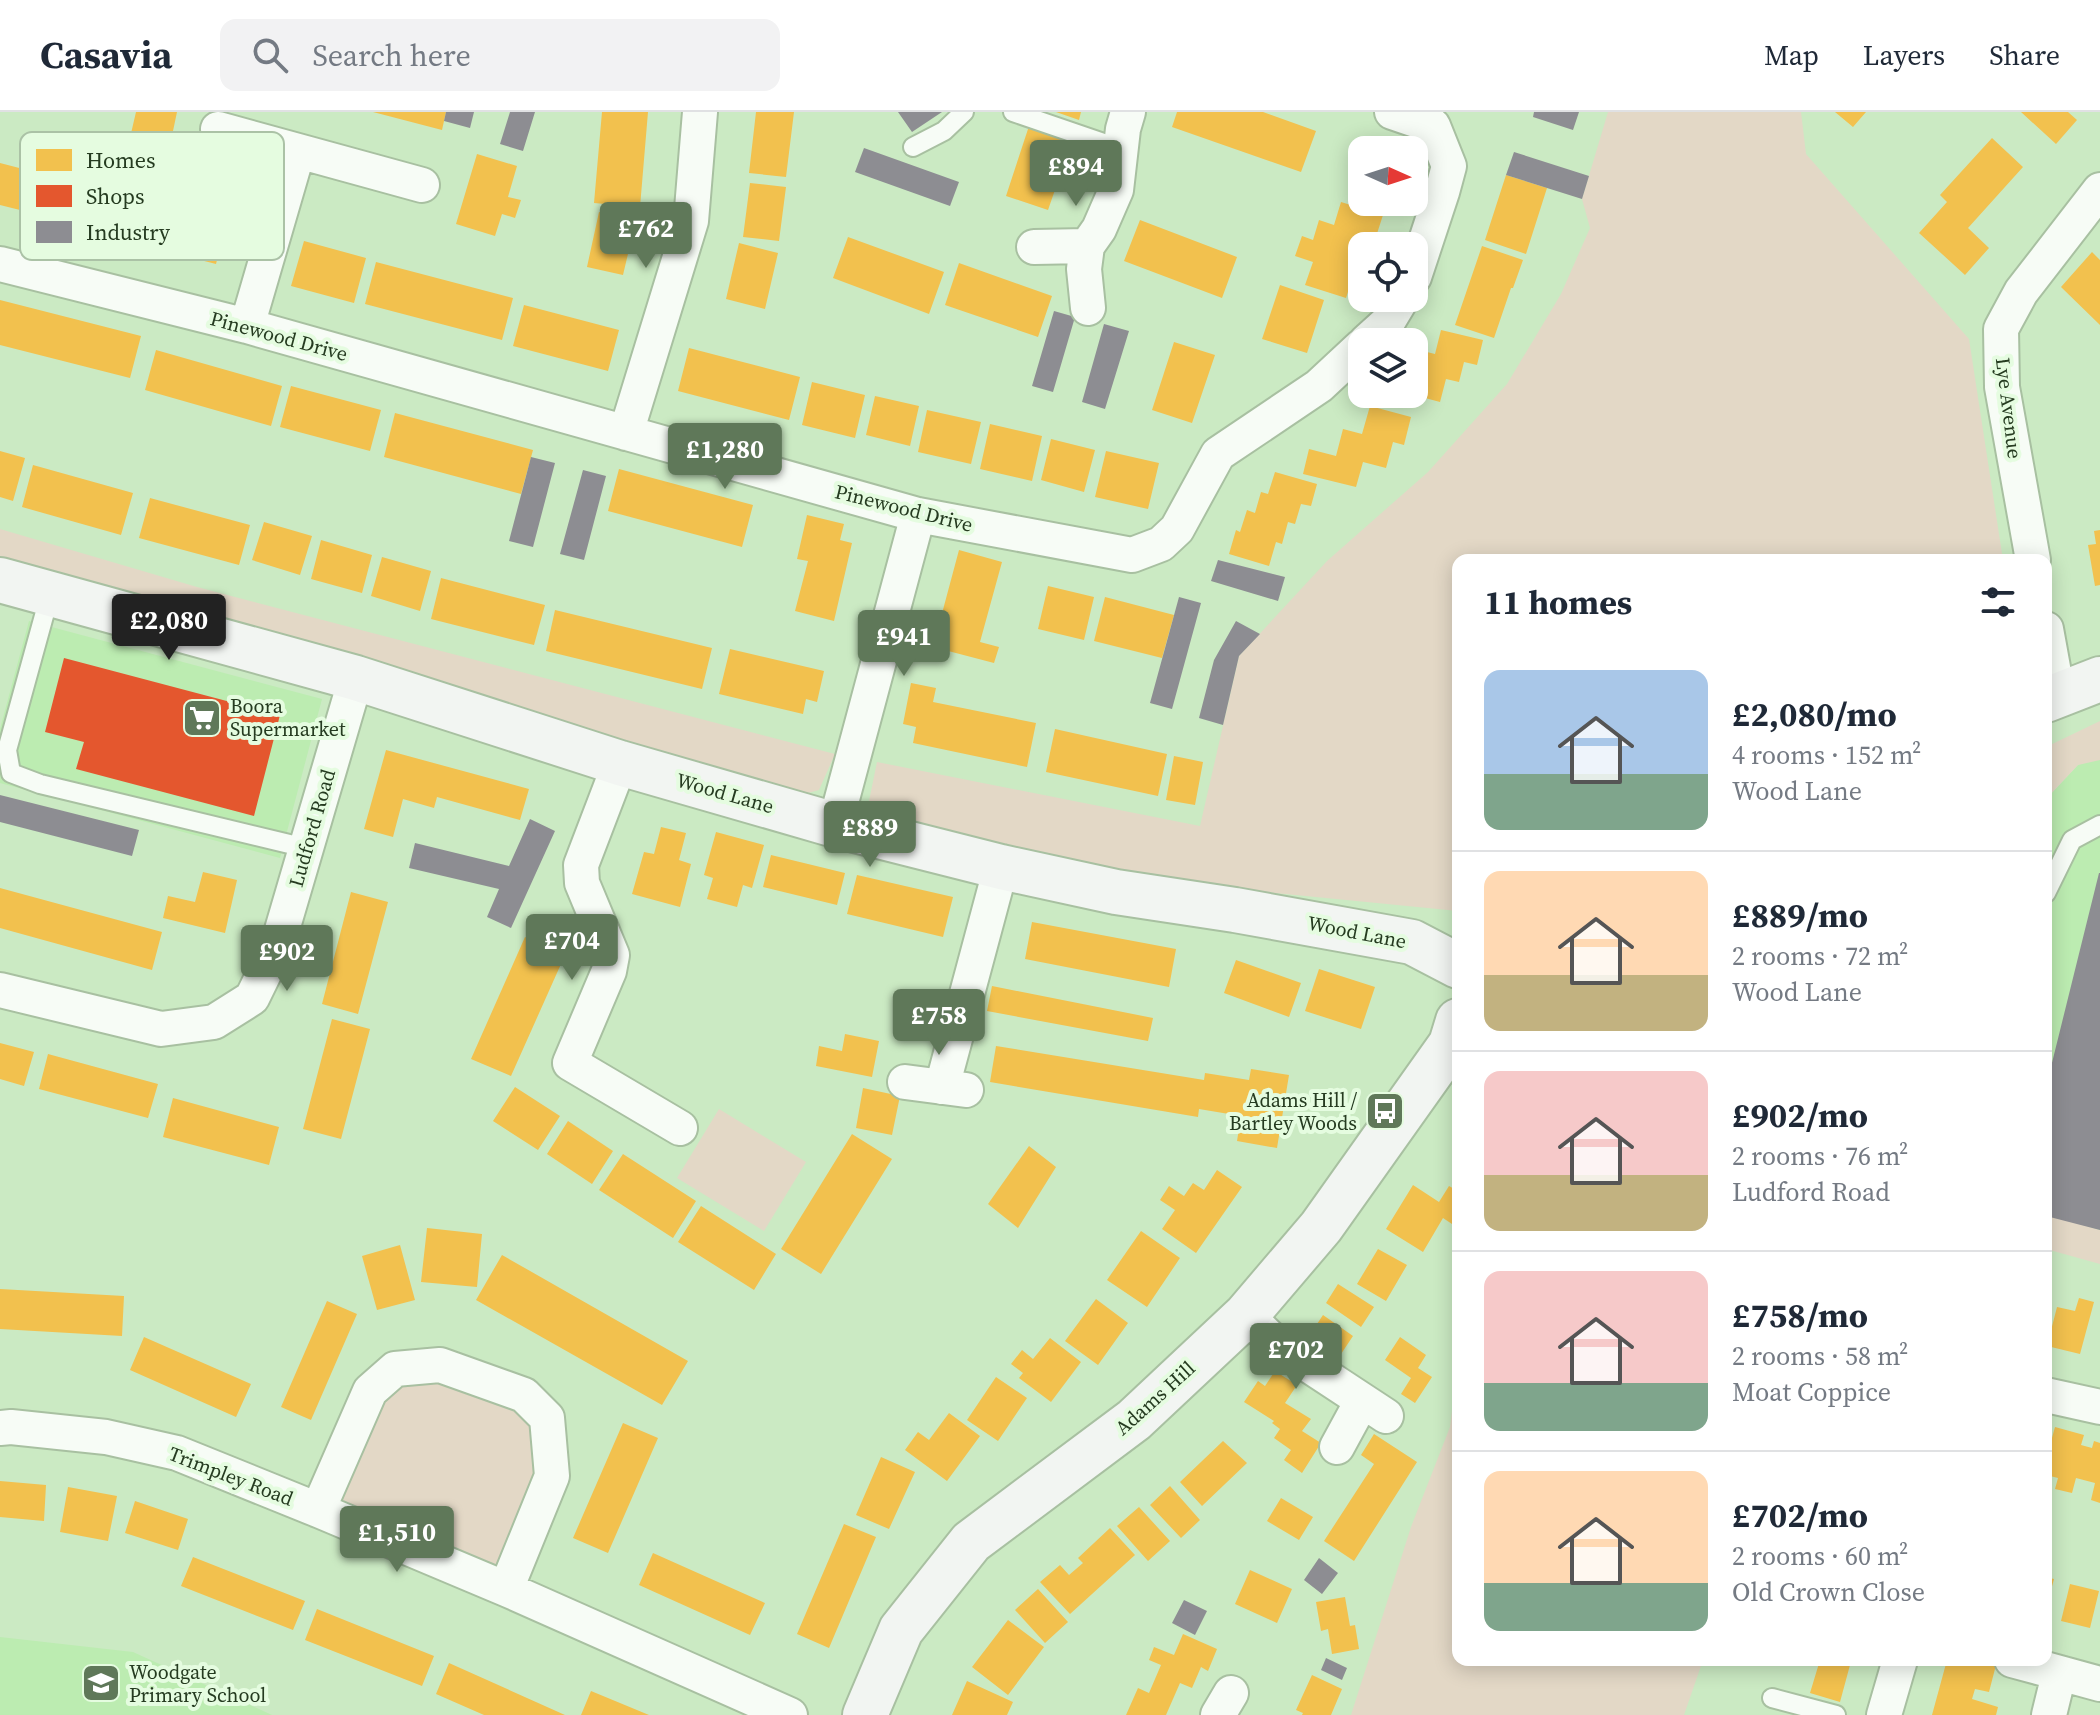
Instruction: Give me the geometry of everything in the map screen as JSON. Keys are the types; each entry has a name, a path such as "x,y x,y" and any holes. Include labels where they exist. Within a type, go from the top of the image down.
{"street":[{"path":"626,433 691,221 700,112"},
{"path":"1088,308 1084,269 1087,246 1099,229 1116,190 1128,112"},
{"path":"1392,112 1433,126 1449,166 1428,233"},
{"path":"216,120 248,132"},
{"path":"284,146 422,185"},
{"path":"284,199 298,151"},
{"name":"Lye Avenue","path":"2032,554 2002,387 2001,329 2021,292 2100,190"},
{"path":"1034,247 1087,246"},
{"path":"247,326 266,260"},
{"name":"Pinewood Drive","path":"0,264 247,326 918,515 1132,555 1161,544 1177,529 1218,454 1319,386 1348,359"},
{"name":"Pinewood Drive","path":"1382,328 1394,312"},
{"path":"835,825 918,515"},
{"name":"Wood Lane","path":"0,580 356,678 620,763 835,825 1116,892 1412,942 1452,963"},
{"name":"Ludford Road","path":"0,990 161,1029 214,1022 252,998 277,947 356,678"},
{"path":"2052,697 2100,679"},
{"path":"620,763 581,865 582,883 612,955 609,971 570,1063 680,1128"},
{"path":"905,1082 954,1088 1001,867"},
{"name":"Adams Hill","path":"865,1715 901,1630 971,1542 1134,1420 1246,1315 1321,1227 1452,1044"},
{"path":"1246,1315 1275,1343 1374,1408 1337,1447"},
{"name":"Trimpley Road","path":"318,1510 370,1391 395,1369 440,1365 524,1395 547,1418 552,1476 506,1589"},
{"path":"2052,1395 2098,1399"},
{"name":"Trimpley Road","path":"0,1428 106,1437 177,1453 506,1589 790,1715"},
{"path":"1884,1715 1898,1666"},
{"path":"2032,1666 2100,1684"},
{"path":"2049,1715 2059,1674"}],"lane":[{"path":"913,147 944,131 964,112"},
{"path":"1013,112 1121,149"},
{"path":"50,594 7,750 11,773 40,784 306,848"},
{"path":"2052,881 2072,840 2100,825"},
{"path":"1772,1698 1836,1715"}],"shaded area":[{"path":"1608,112 1801,112 1806,154 1969,339 2002,554 1452,554 1452,910 1193,885 1037,856 880,815 869,801 877,762 1200,826 1239,656 1327,561 1428,472 1507,384 1561,294 1590,228 1582,199"},
{"path":"0,529 197,587 835,754 819,790 793,797 0,567"},
{"path":"29,621 322,699 280,858 0,783 0,729"},
{"path":"2100,721 2100,760 2078,765 2052,793 2052,744"},
{"path":"2100,757 2100,1256 2052,1245 2052,793 2078,765"},
{"path":"719,1109 806,1162 764,1231 677,1178"},
{"path":"2052,1216 2100,1230 2100,1264 2052,1251"},
{"path":"442,1372 538,1420 542,1472 501,1573 332,1502 379,1396 401,1376"},
{"path":"1452,1411 1452,1666 1701,1666 1684,1715 1351,1715 1411,1527 1450,1427"},
{"name":"Woodgate Primary School","path":"0,1637 133,1652 272,1715 0,1715"}],"building: Homes":[{"path":"136,112 177,112 173,132 131,132"},
{"path":"373,112 446,112 442,130"},
{"path":"602,112 648,112 640,207 594,203"},
{"path":"756,112 794,112 786,177 749,173"},
{"path":"1056,112 1081,112 1079,120"},
{"path":"1177,112 1263,112 1316,131 1301,172 1172,127"},
{"path":"1835,112 1866,112 1853,127"},
{"path":"2021,112 2068,112 2077,120 2056,144"},
{"path":"1029,126 1072,141 1048,210 1006,196"},
{"path":"1992,138 2023,167 1968,228 1989,248 1965,275 1919,233 1947,202 1940,195"},
{"path":"477,154 517,166 508,197 521,200 515,218 502,214 495,236 456,224"},
{"path":"0,163 20,168 20,210 0,205"},
{"path":"1506,175 1547,188 1526,254 1485,240"},
{"path":"750,183 786,187 779,241 743,237"},
{"path":"1341,202 1348,204 1348,216 1383,216 1378,232 1348,232 1346,298 1305,285 1313,262 1295,256 1302,236 1313,240 1319,220 1334,225"},
{"path":"599,212 636,220 623,275 587,267"},
{"path":"1140,220 1237,257 1222,298 1124,261"},
{"path":"848,237 944,272 929,314 833,278"},
{"path":"304,241 366,258 354,303 291,286"},
{"path":"739,243 778,253 765,309 726,299"},
{"path":"1482,246 1523,260 1494,338 1455,325"},
{"path":"2092,252 2100,260 2100,325 2061,287"},
{"path":"376,262 513,298 502,340 365,304"},
{"path":"959,263 1052,296 1038,337 945,305"},
{"path":"1280,285 1324,300 1307,353 1262,339"},
{"path":"0,300 141,336 130,378 0,345"},
{"path":"524,305 619,330 608,371 513,346"},
{"path":"1441,330 1483,340 1477,365 1464,362 1459,382 1446,379 1440,402 1428,399 1428,352 1435,354"},
{"path":"1174,342 1215,355 1192,423 1152,410"},
{"path":"689,348 800,377 789,420 678,391"},
{"path":"156,350 282,386 271,426 145,390"},
{"path":"812,382 865,395 855,438 802,425"},
{"path":"291,386 381,410 370,451 280,427"},
{"path":"875,396 919,406 910,446 866,435"},
{"path":"1369,408 1411,417 1404,445 1393,442 1386,468 1363,462 1356,487 1303,474 1309,449 1336,456 1343,429 1362,434"},
{"path":"927,410 981,422 971,464 918,452"},
{"path":"395,413 533,450 521,494 384,457"},
{"path":"990,424 1042,436 1032,481 980,469"},
{"path":"1051,439 1095,450 1084,492 1041,480"},
{"path":"0,451 25,458 13,501 0,497"},
{"path":"1106,451 1159,463 1148,509 1095,497"},
{"path":"33,465 133,493 121,535 22,507"},
{"path":"619,469 753,505 742,547 608,511"},
{"path":"1275,472 1317,484 1311,506 1301,504 1295,524 1288,522 1282,544 1276,542 1269,566 1229,554 1236,530 1240,532 1247,510 1255,513 1261,492 1268,494"},
{"path":"150,498 250,525 239,565 139,538"},
{"path":"807,515 844,524 840,540 852,543 834,621 795,611 808,561 797,559"},
{"path":"264,522 312,536 300,575 252,560"},
{"path":"2100,530 2100,585 2095,586 2088,545 2096,544 2094,531"},
{"path":"321,540 372,555 362,593 311,579"},
{"path":"959,550 1002,562 980,642 999,647 994,663 933,647"},
{"path":"382,557 431,571 420,611 371,596"},
{"path":"441,578 545,605 534,645 431,619"},
{"path":"1048,586 1094,597 1084,640 1038,629"},
{"path":"1105,597 1174,615 1162,658 1094,641"},
{"path":"555,610 712,648 702,689 546,651"},
{"path":"730,649 824,671 817,702 806,699 803,714 719,694"},
{"path":"911,683 936,688 933,702 1036,723 1027,767 913,743 916,727 903,724"},
{"path":"1055,729 1167,754 1158,796 1046,772"},
{"path":"386,750 529,789 520,820 437,797 434,808 403,799 393,837 364,829"},
{"path":"1174,756 1203,762 1195,805 1166,800"},
{"path":"661,827 686,833 679,860 691,864 680,907 632,894 644,852 654,854"},
{"path":"716,832 764,845 752,888 743,885 737,907 707,899 713,878 704,875"},
{"path":"771,855 845,873 837,905 763,887"},
{"path":"203,872 237,880 225,933 163,918 168,896 195,902"},
{"path":"857,875 953,897 943,937 847,914"},
{"path":"0,888 162,932 152,970 0,928"},
{"path":"351,892 388,902 358,1014 322,1004"},
{"path":"1032,922 1176,949 1169,987 1025,959"},
{"path":"525,937 565,955 511,1076 471,1059"},
{"path":"1236,960 1301,983 1289,1017 1224,993"},
{"path":"1319,969 1375,987 1361,1029 1305,1011"},
{"path":"992,986 1153,1018 1148,1041 987,1011"},
{"path":"332,1019 370,1029 341,1139 303,1129"},
{"path":"845,1034 879,1041 872,1077 816,1066 819,1046 842,1051"},
{"path":"0,1043 34,1052 24,1086 0,1079"},
{"path":"996,1046 1204,1080 1205,1073 1249,1080 1251,1069 1289,1075 1277,1148 1237,1141 1241,1116 1199,1109 1198,1117 990,1082"},
{"path":"48,1054 158,1084 148,1118 39,1089"},
{"path":"515,1087 560,1116 538,1150 493,1121"},
{"path":"863,1088 900,1096 892,1135 856,1128"},
{"path":"173,1098 279,1127 269,1165 163,1137"},
{"path":"568,1121 613,1151 592,1184 547,1154"},
{"path":"852,1134 892,1159 821,1274 781,1249"},
{"path":"1029,1146 1056,1167 1018,1228 988,1204"},
{"path":"623,1154 696,1201 673,1238 599,1190"},
{"path":"1217,1170 1242,1187 1196,1253 1162,1229 1175,1210 1160,1200 1169,1186 1184,1196 1193,1183 1204,1190"},
{"path":"1413,1185 1439,1202 1449,1186 1452,1188 1452,1224 1443,1218 1423,1252 1386,1229"},
{"path":"701,1206 776,1254 754,1290 678,1242"},
{"path":"427,1228 482,1234 477,1287 421,1282"},
{"path":"1141,1231 1180,1258 1147,1307 1107,1280"},
{"path":"400,1245 415,1300 377,1310 362,1256"},
{"path":"1378,1249 1407,1265 1386,1301 1357,1284"},
{"path":"502,1255 688,1361 662,1405 476,1300"},
{"path":"1338,1284 1374,1307 1361,1327 1326,1303"},
{"path":"0,1289 124,1296 122,1336 0,1329"},
{"path":"2079,1298 2094,1302 2080,1354 2052,1347 2052,1326 2057,1307 2075,1311"},
{"path":"1096,1299 1128,1323 1098,1365 1065,1341"},
{"path":"327,1301 357,1314 311,1420 281,1407"},
{"path":"1323,1315 1353,1336 1341,1354 1311,1333"},
{"path":"144,1337 251,1384 236,1417 130,1370"},
{"path":"1400,1337 1426,1355 1418,1368 1432,1377 1415,1403 1401,1394 1411,1378 1385,1360"},
{"path":"1050,1338 1081,1362 1051,1402 1019,1378 1023,1373 1011,1364 1022,1350 1033,1359"},
{"path":"1275,1371 1297,1385 1285,1403 1311,1419 1302,1431 1321,1443 1302,1473 1284,1460 1291,1450 1274,1438 1280,1429 1272,1423 1274,1421 1244,1402 1258,1381 1265,1386"},
{"path":"996,1377 1027,1398 998,1441 967,1420"},
{"path":"949,1413 980,1436 947,1481 905,1450 918,1432 929,1440"},
{"path":"623,1423 658,1438 608,1553 573,1538"},
{"path":"2055,1427 2084,1435 2081,1445 2092,1448 2094,1441 2100,1443 2100,1503 2091,1500 2095,1483 2076,1478 2072,1493 2055,1489 2058,1478 2052,1476"},
{"path":"1374,1434 1417,1462 1354,1561 1324,1541 1374,1464 1361,1455"},
{"path":"1223,1441 1247,1463 1202,1506 1180,1482"},
{"path":"881,1457 915,1472 889,1529 856,1515"},
{"path":"0,1481 46,1485 44,1521 0,1517"},
{"path":"1170,1486 1200,1520 1181,1538 1150,1505"},
{"path":"68,1487 117,1496 108,1541 60,1532"},
{"path":"1281,1498 1313,1517 1299,1540 1267,1521"},
{"path":"135,1501 188,1519 178,1550 125,1533"},
{"path":"1139,1507 1170,1541 1148,1561 1117,1526"},
{"path":"844,1524 876,1537 829,1648 797,1634"},
{"path":"1110,1528 1135,1555 1070,1614 1040,1582 1060,1565 1069,1575 1083,1563 1078,1558"},
{"path":"653,1553 765,1603 750,1635 639,1585"},
{"path":"193,1557 305,1601 293,1630 181,1586"},
{"path":"1250,1570 1292,1589 1277,1623 1235,1604"},
{"path":"2070,1584 2099,1591 2090,1628 2061,1621"},
{"path":"1038,1589 1068,1622 1045,1643 1015,1610"},
{"path":"1345,1597 1350,1626 1355,1625 1359,1649 1332,1654 1328,1629 1321,1631 1316,1602"},
{"path":"317,1609 434,1656 422,1686 305,1640"},
{"path":"1008,1620 1044,1647 1008,1695 972,1667"},
{"path":"1183,1634 1217,1649 1208,1671 1201,1667 1192,1688 1180,1683 1166,1715 1126,1715 1138,1688 1149,1693 1161,1665 1149,1660 1154,1647 1174,1655"},
{"path":"449,1663 565,1715 484,1715 436,1694"},
{"path":"1818,1666 1850,1666 1840,1702 1810,1693"},
{"path":"1945,1666 1996,1666 1989,1692 1975,1689 1972,1699 1998,1707 1996,1715 1932,1715"},
{"path":"1312,1675 1342,1689 1331,1715 1302,1715 1296,1710"},
{"path":"967,1681 1013,1702 1007,1715 952,1715"},
{"path":"591,1691 649,1715 581,1715"}],"building: Shops":[{"path":"64,658 280,715 254,816 76,769 84,742 45,732"}],"building: Industry":[{"path":"446,112 474,112 470,128 444,121"},
{"path":"510,112 535,112 523,151 500,144"},
{"path":"898,112 942,112 912,132"},
{"path":"1534,112 1579,112 1573,130 1533,117"},
{"path":"864,148 959,182 950,206 855,172"},
{"path":"1514,152 1589,176 1582,199 1506,175"},
{"path":"1054,311 1075,317 1053,392 1032,386"},
{"path":"1104,324 1129,331 1105,409 1082,402"},
{"path":"531,457 555,463 533,547 509,541"},
{"path":"583,470 606,476 584,560 560,554"},
{"path":"1218,560 1285,577 1278,601 1211,581"},
{"path":"1179,597 1201,603 1172,709 1150,703"},
{"path":"1236,621 1260,634 1239,656 1223,725 1199,718 1214,660"},
{"path":"0,795 139,830 132,856 0,822"},
{"path":"530,819 555,831 511,928 487,917 499,889 409,868 415,843 509,866"},
{"path":"2100,873 2100,1230 2052,1218 2052,1063"},
{"path":"1319,1558 1338,1573 1322,1594 1304,1580"},
{"path":"1184,1600 1207,1611 1195,1635 1172,1623"},
{"path":"1326,1658 1347,1668 1342,1680 1321,1670"}],"place":[{"name":"Boora Supermarket","path":"202,718"},
{"name":"Adams Hill / Bartley Woods","path":"1385,1111"},
{"name":"Woodgate Primary School","path":"101,1683"}]}
